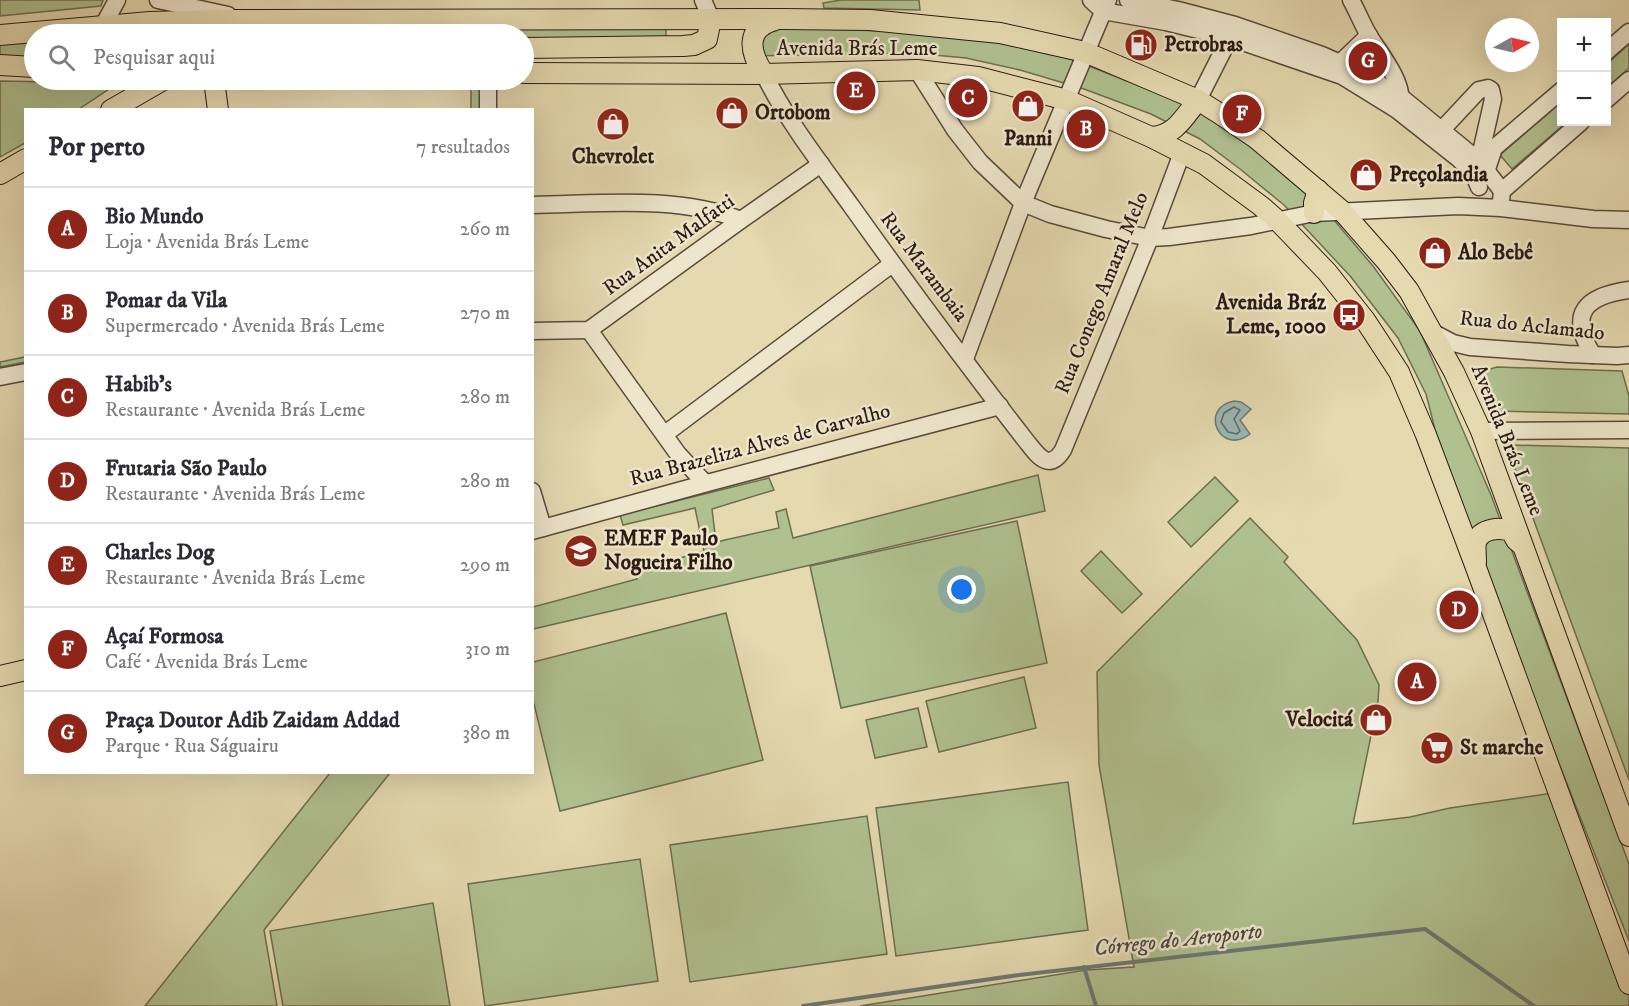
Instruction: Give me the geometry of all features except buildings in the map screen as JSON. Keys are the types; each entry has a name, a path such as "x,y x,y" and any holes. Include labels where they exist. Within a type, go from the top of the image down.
{"main road":[{"path":"534,48 645,48 694,45 707,39 711,19"},
{"path":"764,74 756,60 754,35 758,27 784,19"},
{"name":"Avenida Brás Leme","path":"126,24 258,20 870,20 990,32 1085,52 1198,100 1257,140 1342,211 1404,284 1454,372 1481,431 1629,836"},
{"name":"Avenida Brás Leme","path":"0,35 24,33"},
{"path":"0,65 24,66"},
{"name":"Avenida Brás Leme","path":"534,73 764,74 917,70 978,77 1067,100 1151,137 1204,164 1244,192 1278,221 1334,281 1365,320 1399,372 1426,435 1629,984"},
{"path":"114,108 146,90"},
{"path":"215,90 218,108"},
{"path":"1151,137 1164,135 1175,129 1198,100"},
{"path":"0,174 24,160"},
{"path":"1314,213 1318,190"},
{"path":"1475,566 1476,543 1480,536 1491,530 1503,528 1511,531 1524,547"},
{"path":"0,676 24,670"}],"street":[{"path":"104,24 117,0"},
{"path":"158,0 179,2 258,20"},
{"path":"703,0 711,19"},
{"path":"1128,0 1178,10 1233,32 1337,68 1399,103 1437,134 1483,165 1502,191 1501,208"},
{"path":"1351,0 1391,72 1399,103"},
{"path":"965,359 1023,203 1067,100 1100,4 1166,22 1233,32"},
{"path":"1198,100 1233,32"},
{"path":"1611,48 1629,32"},
{"path":"1337,68 1369,35"},
{"path":"917,70 955,130 980,162 1023,203 1085,225 1150,237 1189,234 1278,221 1314,213 1473,206 1593,219 1629,220"},
{"name":"Rua Marambaia","path":"764,74 822,165 892,264 1042,459 1054,460 1063,450"},
{"path":"1611,96 1629,81"},
{"path":"1437,134 1479,90 1488,88 1491,90 1493,99 1483,165 1473,206"},
{"path":"488,90 488,108"},
{"path":"1483,165 1494,148 1557,94"},
{"path":"1502,191 1576,126"},
{"path":"1437,134 1469,169 1479,188"},
{"name":"Rua Conego Amaral Melo","path":"1063,450 1182,153"},
{"name":"Rua Anita Malfatti","path":"589,330 741,220 822,165"},
{"path":"534,205 683,206 713,210 741,220"},
{"path":"665,434 892,264"},
{"path":"1593,356 1585,343 1582,329 1585,308 1603,294 1629,290"},
{"path":"534,331 589,330 686,463 705,483"},
{"name":"Rua do Aclamado","path":"1432,332 1454,343 1470,347 1593,356 1629,355"},
{"path":"0,377 24,372"},
{"name":"Rua Brazeliza Alves de Carvalho","path":"538,530 705,483 1000,406"},
{"path":"1481,431 1629,430"},
{"path":"534,504 538,530"}],"green space":[{"path":"0,0 103,0 101,6 0,16"},
{"path":"841,0 919,0 920,10 824,8 823,3"},
{"path":"747,26 961,34 1071,59 1198,109 1306,187 1373,266 1420,331 1491,495 1629,864 1629,941 1515,652 1441,453 1426,394 1398,338 1351,277 1284,205 1200,139 1151,114 1084,89 1020,70 966,58 912,53 745,56"},
{"path":"534,27 666,27 666,39 534,41"},
{"path":"24,41 24,58 0,58 0,42"},
{"path":"1629,44 1629,68 1611,84 1611,60"},
{"path":"0,81 24,81 24,90 108,90 80,108 24,108 24,144 0,157"},
{"path":"471,90 481,90 481,108 471,108"},
{"path":"1557,105 1557,126 1562,126 1512,169 1500,155"},
{"path":"24,357 24,362 0,367 0,362"},
{"path":"1497,367 1622,371 1629,396 1629,414 1493,411 1481,386 1480,378 1487,370"},
{"path":"1511,445 1629,448 1629,780 1511,458"},
{"path":"1038,475 1045,511 534,629 534,607 637,579 635,571 704,551 695,508 623,525 620,515 769,478 774,490 712,509 716,542 779,528 776,512 786,509 793,538"},
{"path":"1215,477 1238,501 1191,547 1168,522"},
{"path":"1250,518 1288,557 1284,562 1357,640 1379,685 1378,701 1353,824 1410,817 1450,808 1553,793 1629,994 1629,1006 860,1006 1086,970 1134,967 1099,765 1097,672"},
{"path":"1017,521 1047,663 841,708 810,566"},
{"path":"1101,551 1142,594 1122,613 1081,571"},
{"path":"726,613 763,760 560,811 534,704 534,662"},
{"path":"1024,677 1036,728 939,752 926,701"},
{"path":"918,708 927,747 875,758 866,720"},
{"path":"329,774 389,774 264,930 277,1006 145,1006"},
{"path":"1068,782 1088,930 896,956 876,808"},
{"path":"867,816 887,954 690,982 670,845"},
{"path":"640,859 658,981 485,1006 468,884"},
{"path":"433,903 450,1006 283,1006 270,931"}],"water":[{"path":"1234,401 1241,402 1251,409 1240,420 1250,434 1230,440 1222,436 1215,421 1217,412 1223,405"}],"waterway":[{"name":"Córrego do Aeroporto","path":"803,1006 1019,975 1425,929 1534,1006"},
{"path":"1084,967 1096,1006"}],"place":[{"name":"Petrobras","path":"1141,45"},
{"name":"Praça Doutor Adib Zaidam Addad","path":"1368,61"},
{"name":"Charles Dog","path":"856,91"},
{"name":"Habib's","path":"968,98"},
{"name":"Panni","path":"1028,106"},
{"name":"Ortobom","path":"732,113"},
{"name":"Açaí Formosa","path":"1242,114"},
{"name":"Chevrolet","path":"613,124"},
{"name":"Pomar da Vila","path":"1086,129"},
{"name":"Preçolandia","path":"1366,175"},
{"name":"Alo Bebê","path":"1435,253"},
{"name":"Avenida Bráz Leme, 1000","path":"1349,315"},
{"name":"EMEF Paulo Nogueira Filho","path":"581,551"},
{"name":"Frutaria São Paulo","path":"1459,610"},
{"name":"Bio Mundo","path":"1417,682"},
{"name":"Velocitá","path":"1376,720"},
{"name":"St marche","path":"1437,748"}]}
